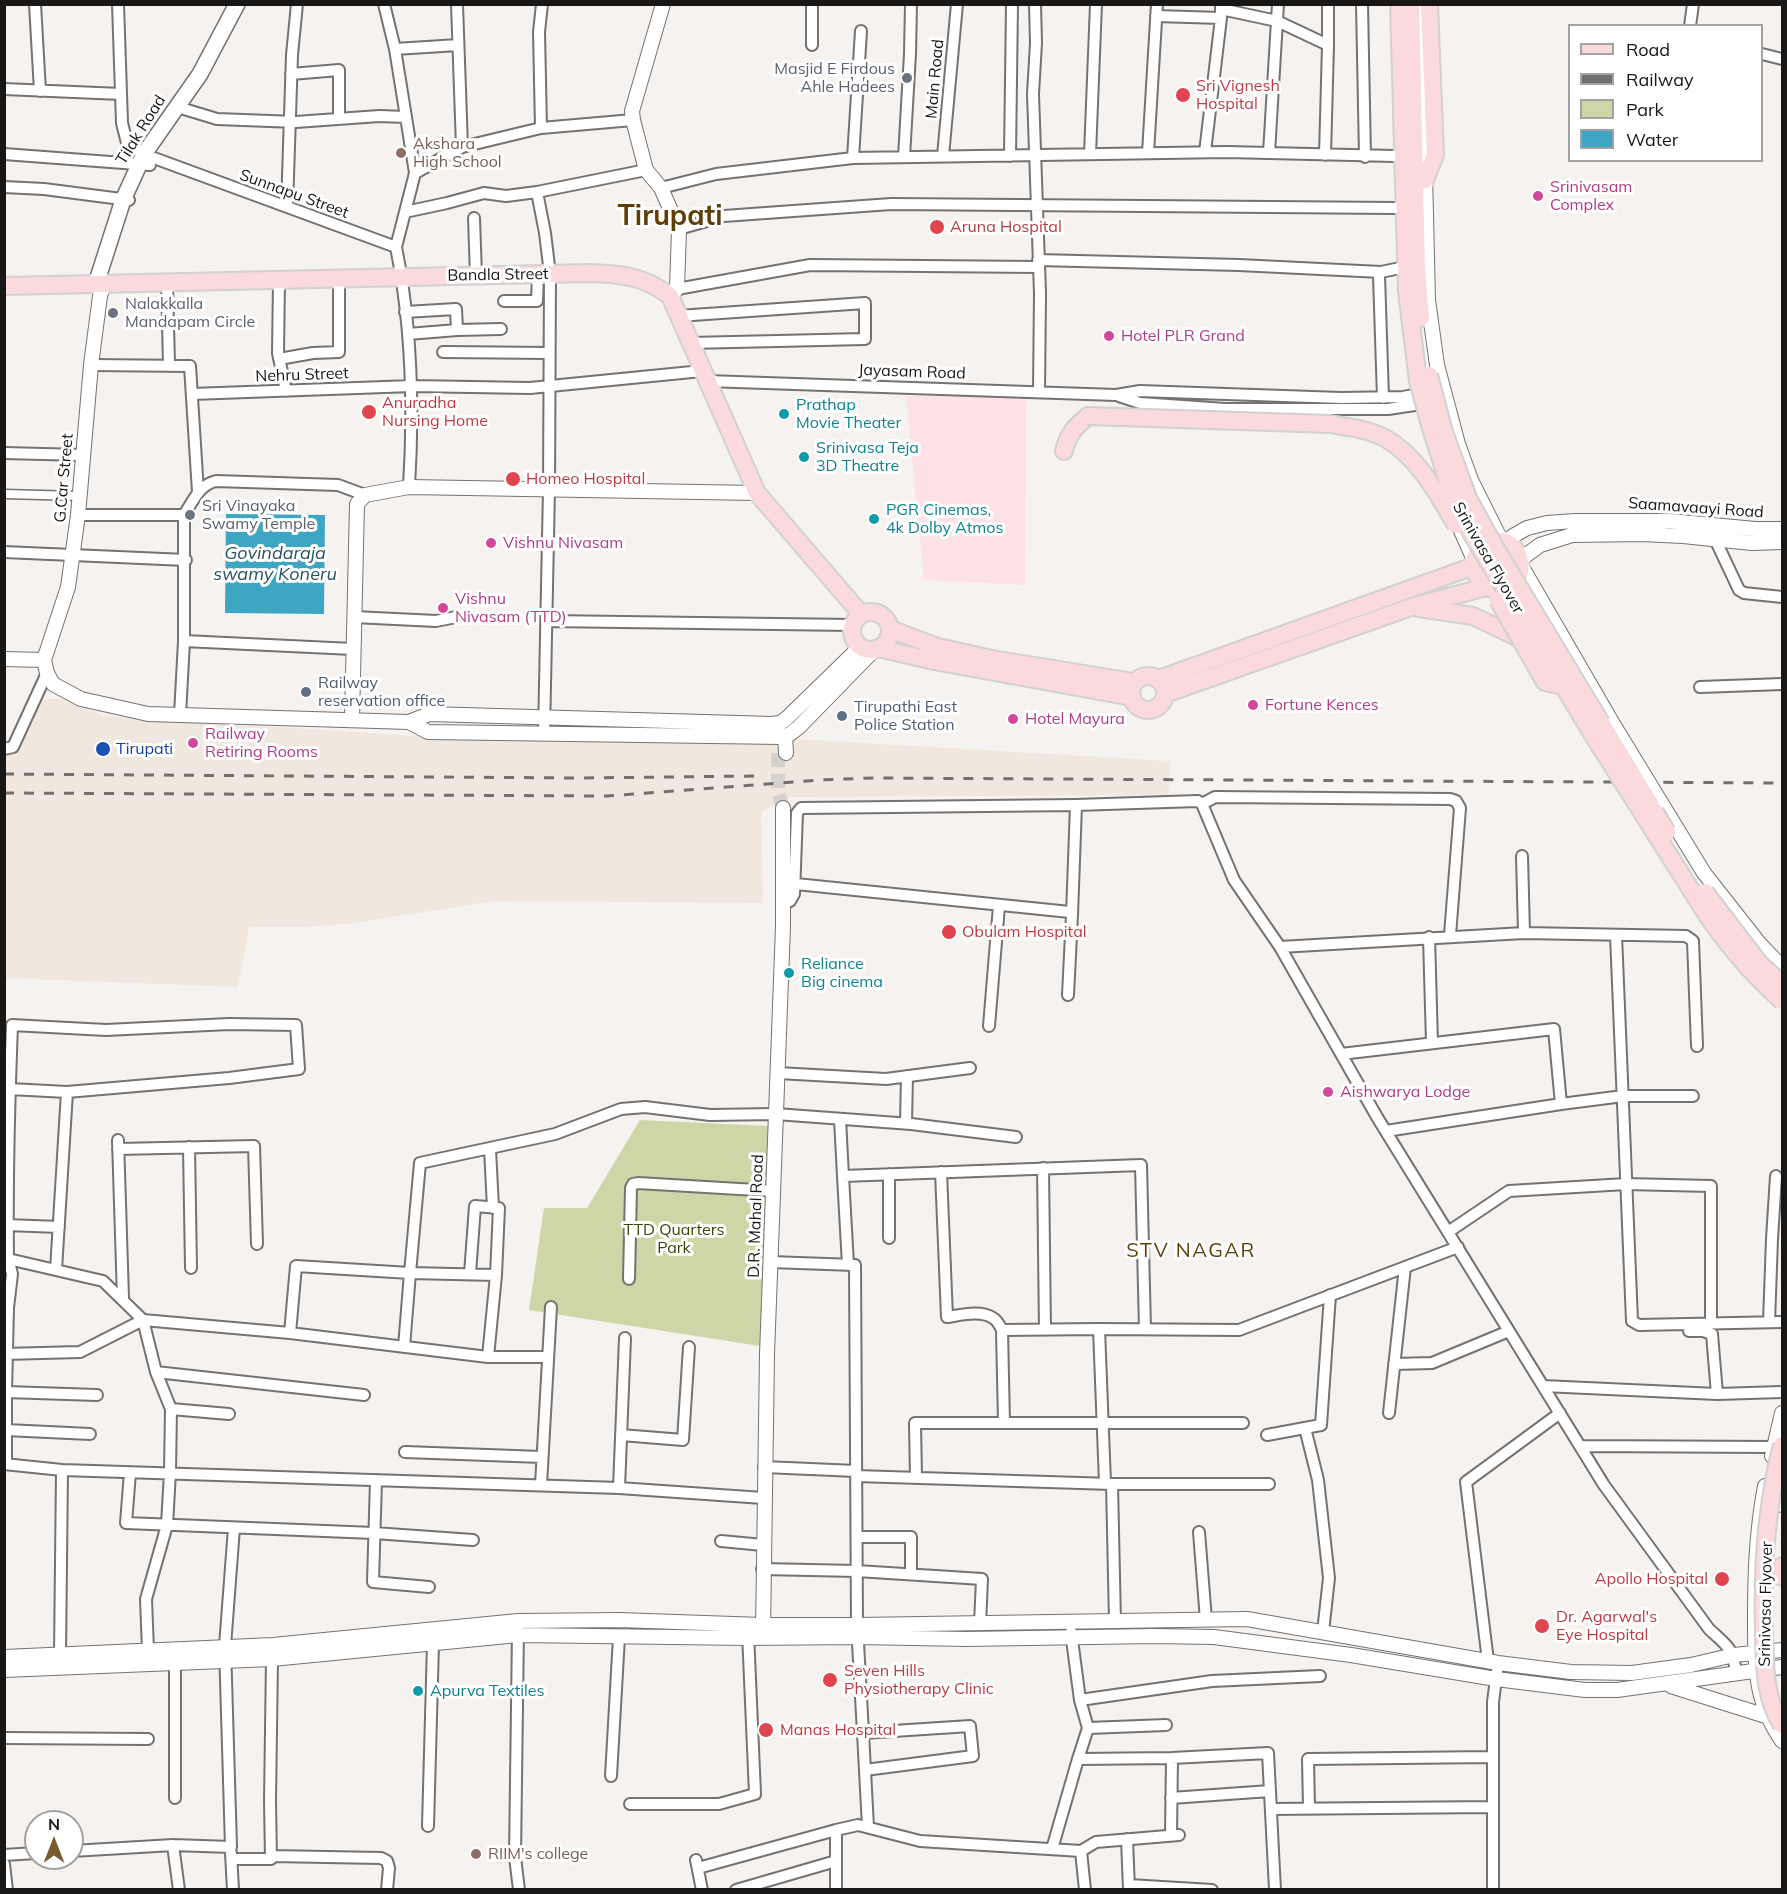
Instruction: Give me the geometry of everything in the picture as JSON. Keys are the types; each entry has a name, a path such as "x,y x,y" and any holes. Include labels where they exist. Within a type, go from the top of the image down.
{"main road":[{"name":"Tilak Road","path":"100,288 126,200 200,74 237,4"},
{"name":"Tilak Road","path":"148,160 184,108 246,4"},
{"path":"1389,4 1399,260"},
{"name":"Srinivasa Flyover","path":"1397,4 1407,291 1418,381 1454,500 1473,536 1563,686 1718,932 1748,967 1782,1001"},
{"name":"Srinivasa Flyover","path":"1411,4 1417,270 1422,330 1429,375 1441,421 1468,498 1508,569 1656,815 1701,885 1760,964 1782,984"},
{"path":"1425,180 1435,155 1429,4"},
{"name":"Bandla Street","path":"4,286 100,288 167,282 402,276 624,274 673,292"},
{"path":"673,292 678,316 757,493 857,620 854,639 871,648 934,661 1133,690"},
{"path":"1064,451 1067,438 1073,428 1088,416 1330,424 1363,430 1385,438 1406,454 1422,471 1453,519 1545,682 1563,686"},
{"path":"1162,687 1411,607 1490,588 1509,587 1520,575 1521,563 1518,552 1504,542 1491,542 1482,547 1474,563 1478,580 1490,588"},
{"path":"1162,687 1474,563"},
{"path":"1411,607 1473,616 1526,641"},
{"path":"857,620 870,612 880,614 887,620 890,629 889,638 871,648"},
{"path":"890,629 938,647 1133,690"},
{"path":"1133,690 1146,676 1162,687"},
{"path":"1133,690 1139,707 1152,710 1162,702 1162,687"},
{"name":"Srinivasa Flyover","path":"1776,1721 1766,1678 1763,1599 1769,1515 1778,1446"},
{"name":"Srinivasa Flyover","path":"1782,1566 1782,1577"}],"street":[{"path":"35,4 40,91"},
{"path":"118,4 122,123 127,142 148,160"},
{"path":"287,207 291,74 297,4"},
{"path":"384,4 395,49 415,172 396,247 402,276 412,386 413,421 409,487"},
{"path":"457,4 462,147"},
{"path":"541,128 539,32 542,4"},
{"path":"663,4 632,105 633,120 646,170 661,188 679,229 673,292 810,265 1239,265 1381,272 1399,260"},
{"path":"812,4 812,45"},
{"path":"904,157 910,54 910,4"},
{"name":"Main Road","path":"943,156 957,4"},
{"path":"1010,156 1012,4"},
{"path":"1035,4 1036,43 1033,94 1038,204 1040,391"},
{"path":"1090,154 1096,4"},
{"path":"1148,153 1157,4"},
{"path":"1269,153 1278,4"},
{"path":"1325,155 1328,4"},
{"path":"1362,4 1365,157"},
{"path":"1397,4 1399,260 1406,343 1429,448 1474,563"},
{"path":"1421,4 1428,300 1444,393 1458,444 1472,480 1504,542"},
{"path":"1690,24 1692,4"},
{"path":"1156,16 1221,10 1277,21 1328,45"},
{"path":"1205,152 1221,10"},
{"path":"853,158 861,31"},
{"path":"395,49 458,45"},
{"path":"1763,54 1782,58"},
{"path":"291,74 339,70 339,119"},
{"path":"4,89 121,94"},
{"path":"184,108 216,119 290,121 406,117"},
{"path":"415,172 462,147 541,128 633,120"},
{"path":"661,188 716,174 853,158 1205,152 1394,156"},
{"path":"4,154 148,160"},
{"name":"Sunnapu Street","path":"148,160 396,247"},
{"path":"405,212 483,193 506,196 537,192 646,170"},
{"path":"4,187 44,189 126,200"},
{"path":"537,192 545,233 544,274 549,353 544,734"},
{"path":"679,229 724,216 891,204 1396,208"},
{"path":"474,218 476,276"},
{"path":"1381,272 1379,276 1383,398"},
{"path":"504,301 537,301 544,274"},
{"path":"279,359 314,353 339,352 339,279"},
{"path":"279,280 279,359 286,391"},
{"path":"167,282 169,365"},
{"name":"G.Car Street","path":"45,667 68,587 78,515 82,455 100,288"},
{"path":"678,316 865,303 865,339 690,343"},
{"path":"405,312 456,309 457,330"},
{"path":"408,334 501,329"},
{"path":"443,352 549,353"},
{"path":"91,365 190,366 198,492"},
{"name":"Jayasam Road","path":"549,386 704,376 1116,395 1140,391 1418,400"},
{"name":"Nehru Street","path":"192,394 412,386 530,388 549,386"},
{"name":"Jayasam Road","path":"1116,395 1140,403 1225,409 1388,409 1444,393"},
{"path":"4,453 82,455"},
{"path":"180,715 186,560 184,515 198,492 207,483 216,481 338,485 365,495 409,487 757,493"},
{"path":"4,494 79,496"},
{"path":"352,720 357,504 365,495"},
{"path":"78,515 184,515"},
{"name":"Saamavaayi Road","path":"1504,542 1527,528 1575,520 1670,521 1755,530 1782,529"},
{"name":"Saamavaayi Road","path":"1521,563 1540,545 1572,535 1641,534 1752,543 1782,542"},
{"path":"1715,539 1739,590 1744,594 1782,597"},
{"path":"4,552 186,560"},
{"path":"1521,563 1613,724 1704,873 1759,943 1782,967"},
{"path":"1490,588 1526,641 1709,932 1748,976 1782,1009"},
{"path":"354,616 436,621 456,617"},
{"path":"547,621 857,620"},
{"path":"184,641 353,649"},
{"path":"45,667 53,684 81,699 148,714 409,722 429,714 677,723 780,723 871,648"},
{"path":"409,722 428,732 782,737 799,727 822,705 871,648"},
{"path":"4,659 45,667"},
{"path":"4,750 13,747 45,667"},
{"path":"1700,687 1782,684"},
{"path":"782,737 782,753"},
{"path":"1202,804 1215,797 1450,799 1456,801 1460,808 1450,935"},
{"path":"783,904 790,901 796,884 797,813 801,808 1076,805 1194,800 1202,804 1234,880 1280,947 1386,1131 1448,1232 1604,1485 1709,1629 1730,1648 1734,1655 1737,1673"},
{"path":"1068,995 1076,805"},
{"name":"D.R. Mahal Road","path":"762,1631 763,1498 783,904 783,808"},
{"path":"1522,856 1524,933"},
{"path":"796,884 1067,911 1072,915"},
{"path":"989,1026 999,906"},
{"path":"1280,947 1450,935 1524,933 1686,936 1693,941 1697,1046"},
{"path":"1616,935 1632,1321 1639,1325 1782,1322"},
{"path":"1429,937 1432,1043"},
{"path":"7,1089 67,1092 229,1078 298,1069 296,1025 229,1023 106,1030 12,1025 7,1089 6,1258 12,1274 5,1354 5,1464 63,1470 130,1473 170,1472 619,1488 763,1498"},
{"path":"1341,1054 1554,1029 1561,1104"},
{"path":"778,1073 886,1079 970,1068"},
{"path":"906,1123 907,1076"},
{"path":"56,1270 67,1092"},
{"path":"1386,1131 1623,1096 1693,1096"},
{"path":"404,1347 420,1162 555,1134 621,1109 645,1107 722,1116 776,1114 906,1123 1016,1137"},
{"path":"840,1119 848,1264"},
{"path":"123,1298 118,1144 189,1147 254,1146 257,1244"},
{"path":"189,1147 191,1268"},
{"path":"490,1149 492,1208"},
{"path":"843,1176 1141,1165 1145,1329"},
{"path":"1043,1168 1045,1330"},
{"path":"941,1172 947,1317 965,1314 985,1315 995,1318 1002,1330 1004,1423"},
{"path":"889,1174 889,1238"},
{"path":"1769,1322 1776,1176"},
{"path":"629,1280 631,1188 633,1184 670,1184 773,1191"},
{"path":"1448,1232 1509,1191 1626,1184 1711,1186 1711,1323"},
{"path":"470,1274 475,1206 499,1208 496,1275 488,1357"},
{"path":"8,1224 59,1227"},
{"path":"1002,1330 1239,1330 1458,1247"},
{"path":"6,1258 103,1281 143,1320 156,1371 171,1410 167,1526 146,1599 147,1650"},
{"path":"770,1262 855,1265 857,1631 868,1827"},
{"path":"290,1333 296,1266 410,1273 496,1275"},
{"path":"1389,1413 1405,1267"},
{"path":"1267,1435 1321,1425 1330,1295"},
{"path":"541,1485 551,1307"},
{"path":"5,1354 80,1352 143,1320 290,1333 488,1357 548,1357"},
{"path":"1099,1329 1102,1423 1109,1483 1114,1622"},
{"path":"1394,1364 1432,1363 1509,1331"},
{"path":"1632,1331 1703,1331 1712,1334 1717,1394"},
{"path":"619,1488 625,1338"},
{"path":"621,1435 683,1440 689,1347"},
{"path":"156,1371 364,1395"},
{"path":"1543,1386 1717,1394 1782,1392"},
{"path":"6,1392 97,1395"},
{"path":"171,1410 229,1414"},
{"path":"1493,1890 1492,1757 1493,1702 1496,1679 1466,1482 1560,1413"},
{"path":"1776,1721 1761,1696 1757,1670 1755,1566 1758,1526 1778,1446 1782,1413"},
{"path":"916,1478 915,1423 1243,1423"},
{"path":"1305,1428 1318,1480 1329,1578 1323,1632"},
{"path":"6,1430 90,1434"},
{"path":"1580,1446 1778,1446"},
{"path":"405,1452 542,1457"},
{"path":"764,1467 916,1478 1269,1485"},
{"path":"60,1654 63,1470"},
{"path":"130,1473 126,1523 374,1533 473,1540"},
{"path":"376,1480 373,1582 429,1587"},
{"path":"233,1890 225,1653 234,1528"},
{"path":"1199,1532 1206,1620"},
{"path":"857,1537 911,1537 911,1574"},
{"path":"721,1541 763,1545"},
{"path":"762,1569 857,1571 982,1579 980,1624"},
{"path":"4,1657 147,1650 225,1653 272,1659 518,1635 619,1637 748,1631 857,1631 980,1624 1247,1619 1493,1662 1571,1672 1632,1673 1691,1665 1734,1655 1782,1650"},
{"path":"518,1620 515,1857 519,1890"},
{"path":"4,1670 176,1662 273,1644 518,1620 619,1620 748,1631"},
{"path":"1052,1849 1088,1728 1080,1700 1070,1622"},
{"path":"630,1804 719,1804 756,1794 748,1631"},
{"path":"857,1631 966,1639 1214,1637 1585,1690 1617,1690 1782,1667"},
{"path":"611,1776 619,1637"},
{"path":"428,1826 434,1644"},
{"path":"232,1859 271,1859 272,1659"},
{"path":"175,1798 176,1662"},
{"path":"1080,1700 1212,1681 1320,1676"},
{"path":"1666,1684 1776,1721"},
{"path":"1776,1721 1773,1727 1782,1741"},
{"path":"1088,1728 1166,1725"},
{"path":"863,1733 970,1726 973,1756 865,1770"},
{"path":"4,1738 148,1739"},
{"path":"1077,1759 1172,1758 1268,1753 1275,1890"},
{"path":"1309,1808 1308,1759 1492,1757"},
{"path":"702,1890 697,1864 858,1825 920,1841 1081,1851 1096,1842 1175,1835 1171,1798 1172,1758"},
{"path":"1171,1798 1270,1791"},
{"path":"1270,1809 1492,1807"},
{"path":"836,1830 836,1890"},
{"path":"1127,1839 1129,1887 1212,1890"},
{"path":"84,1850 173,1845 231,1847"},
{"path":"173,1845 179,1890"},
{"path":"1081,1851 1084,1890"},
{"path":"4,1855 24,1854"},
{"path":"271,1856 381,1858 387,1861 389,1868 387,1890"},
{"path":"736,1890 836,1861"},
{"path":"4,1864 7,1890"}],"shaded area":[{"path":"906,396 1026,397 1025,585 924,580"},
{"path":"33,699 69,699 103,716 419,736 795,739 1170,761 1168,795 790,797 761,812 763,903 494,901 355,923 302,927 249,927 238,987 5,978 5,742 16,741"}],"green space":[{"name":"TTD Quarters Park","path":"640,1120 768,1126 760,1346 529,1310 544,1208 587,1208"}],"water":[{"name":"Govindaraja swamy Koneru","path":"226,514 325,515 324,614 225,613"}],"tunnel":[{"path":"778,753 778,792 783,808"}],"railway":[{"path":"4,774 580,778 757,776"},
{"path":"4,793 606,796 873,778 1782,783"}],"place":[{"name":"Masjid E Firdous Ahle Hadees","path":"907,78"},
{"name":"Sri Vignesh Hospital","path":"1183,95"},
{"name":"Akshara High School","path":"401,153"},
{"name":"Srinivasam Complex","path":"1538,196"},
{"name":"Aruna Hospital","path":"937,227"},
{"name":"Nalakkalla Mandapam Circle","path":"113,313"},
{"name":"Hotel PLR Grand","path":"1109,336"},
{"name":"Anuradha Nursing Home","path":"369,412"},
{"name":"Prathap Movie Theater","path":"784,414"},
{"name":"Srinivasa Teja 3D Theatre","path":"804,457"},
{"name":"Homeo Hospital","path":"513,479"},
{"name":"Sri Vinayaka Swamy Temple","path":"190,515"},
{"name":"PGR Cinemas, 4k Dolby Atmos","path":"874,519"},
{"name":"Vishnu Nivasam","path":"491,543"},
{"name":"Vishnu Nivasam (TTD)","path":"443,608"},
{"name":"Railway reservation office","path":"306,692"},
{"name":"Fortune Kences","path":"1253,705"},
{"name":"Tirupathi East Police Station","path":"842,716"},
{"name":"Hotel Mayura","path":"1013,719"},
{"name":"Railway Retiring Rooms","path":"193,743"},
{"name":"Tirupati","path":"103,749"},
{"name":"Obulam Hospital","path":"949,932"},
{"name":"Reliance Big cinema","path":"789,973"},
{"name":"Aishwarya Lodge","path":"1328,1092"},
{"name":"Apollo Hospital","path":"1722,1579"},
{"name":"Dr. Agarwal's Eye Hospital","path":"1542,1626"},
{"name":"Seven Hills Physiotherapy Clinic","path":"830,1680"},
{"name":"Apurva Textiles","path":"418,1691"},
{"name":"Manas Hospital","path":"766,1730"},
{"name":"RIIM's college","path":"476,1854"}],"district":[{"name":"Tirupati","path":"670,217"},
{"name":"STV NAGAR","path":"1191,1251"}]}
